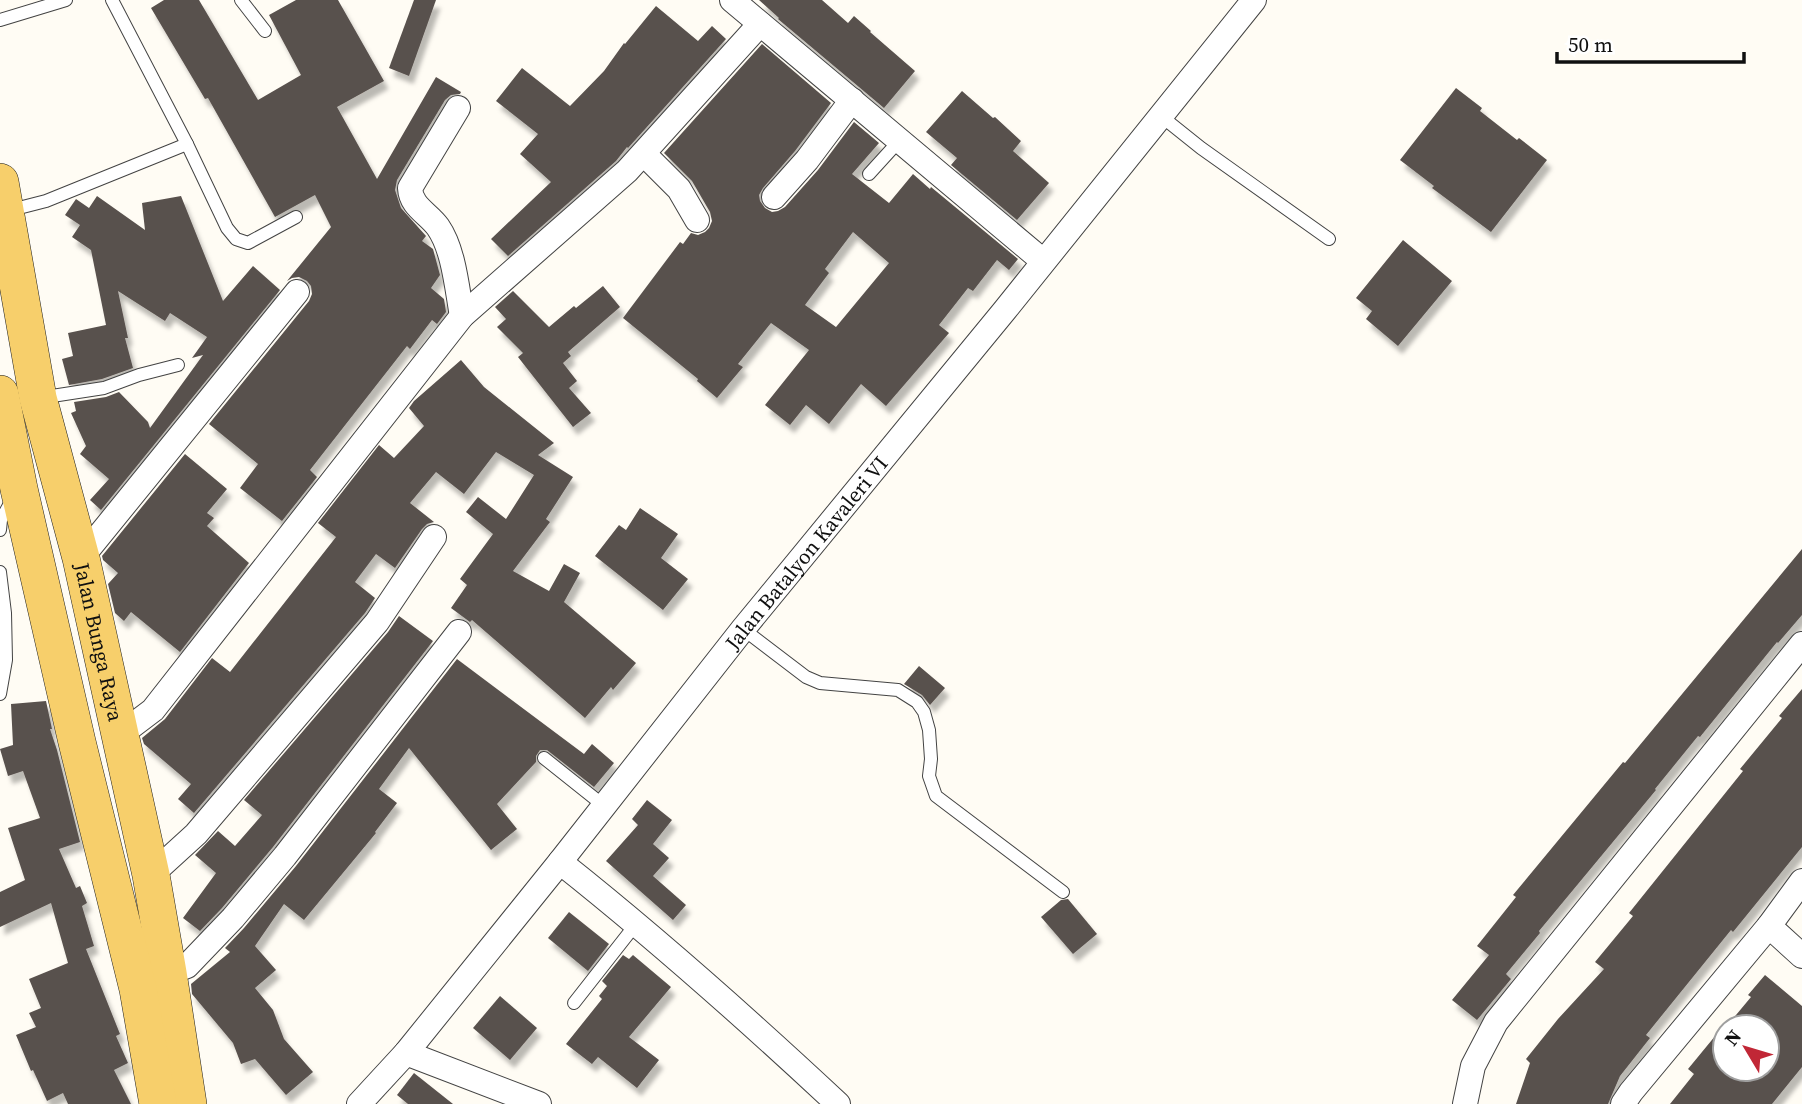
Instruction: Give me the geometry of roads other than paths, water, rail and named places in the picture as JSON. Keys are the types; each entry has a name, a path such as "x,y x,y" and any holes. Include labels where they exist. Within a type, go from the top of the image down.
{"main road":[{"name":"Jalan Bunga Raya","path":"3,197 17,404 19,489 77,742 138,989 158,1104"},
{"name":"Jalan Bunga Raya","path":"17,404 81,558 151,875 169,973 188,1104"}],"street":[{"path":"732,0 1043,261"},
{"name":"Jalan Batalyon Kavaleri VI","path":"359,1104 406,1053 743,629 1254,0"},
{"path":"120,735 153,710 462,316 627,171 760,24"},
{"path":"774,197 807,160 852,100"},
{"path":"458,108 410,188 411,197 438,228 452,259 462,316"},
{"path":"644,154 679,189 697,220"},
{"path":"81,558 297,292"},
{"path":"151,875 197,834 377,622 434,537"},
{"path":"169,973 187,966 233,918 285,856 459,632"},
{"path":"1465,1104 1473,1066 1496,1022 1802,644"},
{"path":"560,862 636,924 838,1104"},
{"path":"1623,1104 1769,926 1802,881"},
{"path":"1769,926 1802,956"},
{"path":"406,1053 539,1104"}],"lane":[{"path":"0,20 66,0"},
{"path":"112,0 187,144 227,228 236,239 248,243 296,217"},
{"path":"241,0 265,31"},
{"path":"1161,116 1194,143 1329,239"},
{"path":"869,174 899,141"},
{"path":"3,197 46,201 187,144"},
{"path":"17,404 104,388 178,365"},
{"path":"0,530 1,520 19,489"},
{"path":"0,572 5,613 6,660 0,694"},
{"path":"743,629 806,677 820,683 898,690 917,702 924,712 929,730 929,775 936,796 1063,892"},
{"path":"544,758 603,805"},
{"path":"574,1003 636,924"}]}
